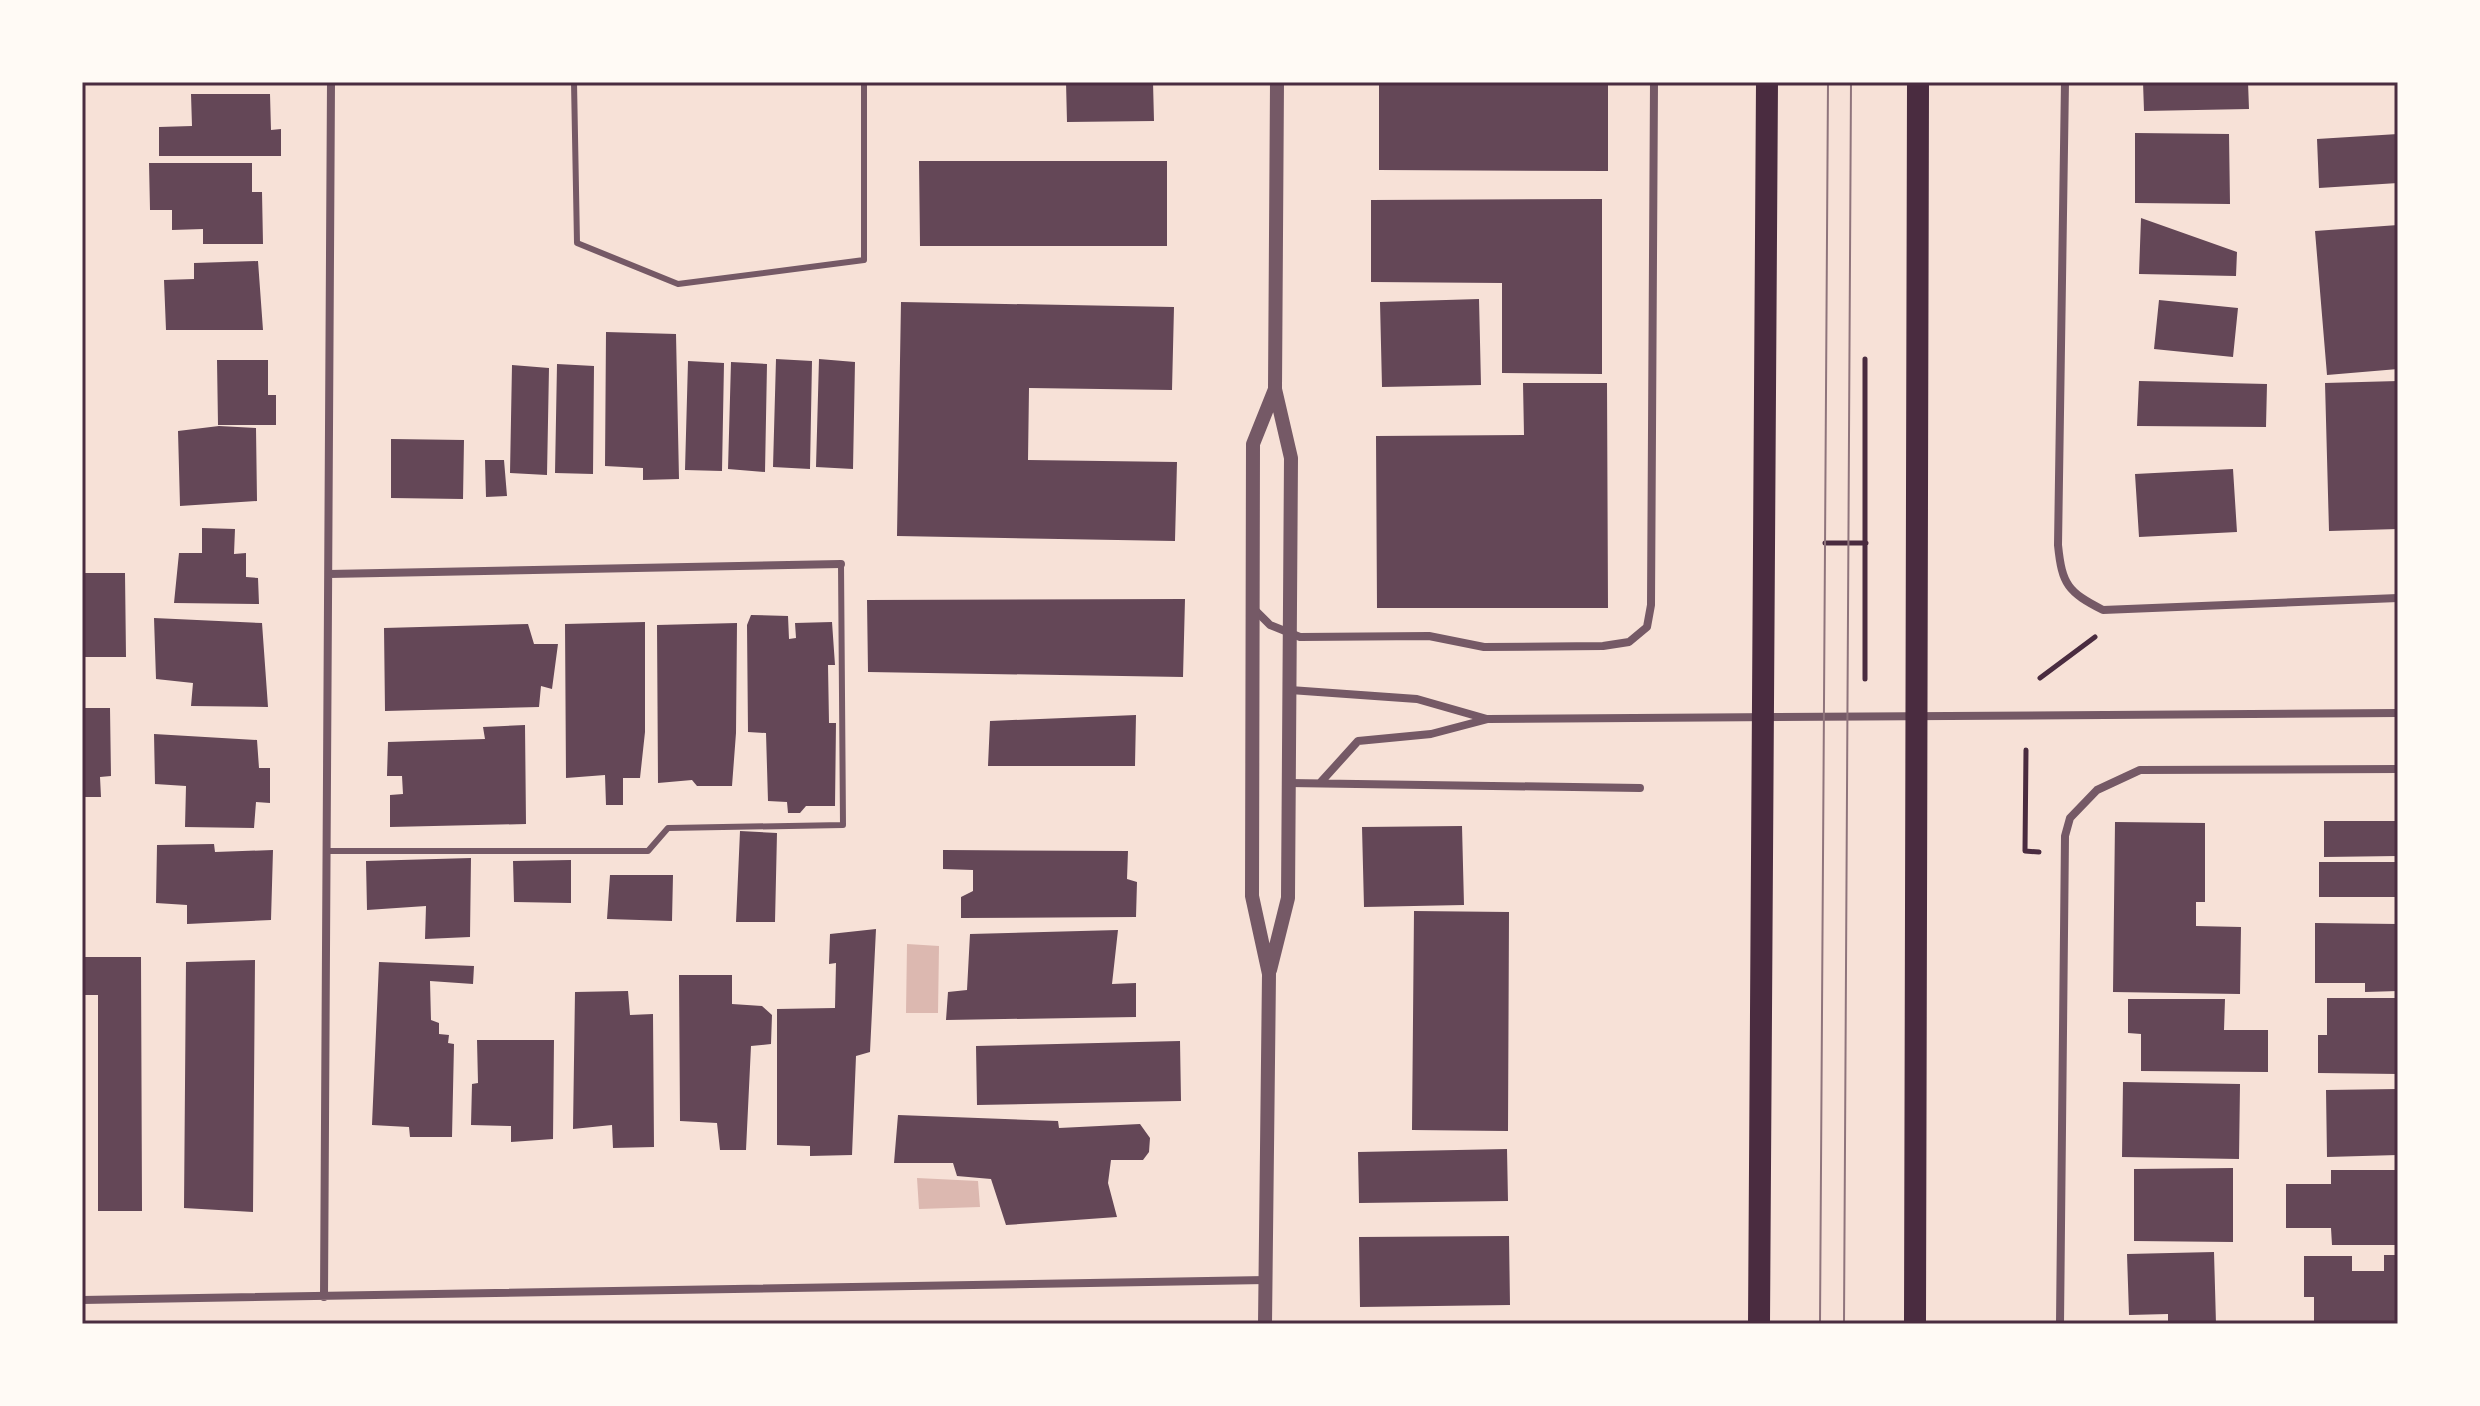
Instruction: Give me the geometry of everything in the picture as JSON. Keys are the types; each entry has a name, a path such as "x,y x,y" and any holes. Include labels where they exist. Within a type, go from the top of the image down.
{"highway":[{"path":"1759,1324 1767,82"},
{"path":"1915,1324 1918,82"}],"street":[{"path":"324,1297 329,851 331,82"},
{"path":"1269,974 1288,898 1290,690 1291,458 1275,389 1277,82"},
{"path":"1253,607 1270,625 1290,634 1429,636 1484,647 1603,646 1629,642 1647,627 1651,605 1654,82"},
{"path":"2065,82 2058,545 2061,575 2075,595 2103,610 2398,598"},
{"path":"1265,1324 1269,974 1252,896 1253,444 1275,389"},
{"path":"329,574 841,564"},
{"path":"1290,690 1417,699 1488,719"},
{"path":"1320,783 1358,741 1431,734 1488,719 2019,713 2398,713"},
{"path":"2060,1324 2065,836 2070,818 2097,790 2140,770 2398,769"},
{"path":"1289,783 1640,788"},
{"path":"82,1300 1266,1280"}],"lane":[{"path":"574,82 577,243 678,284 864,260 864,82"},
{"path":"329,851 648,851 668,828 843,825 841,564"}],"path":[{"path":"1865,359 1865,679"},
{"path":"1825,543 1866,543"},
{"path":"2040,678 2099,634"},
{"path":"2026,750 2025,851 2041,852"}],"shaded area":[{"path":"907,944 939,946 938,1013 906,1013"},
{"path":"917,1178 978,1181 980,1207 919,1209"}],"building":[{"path":"1066,82 1153,82 1154,121 1067,122"},
{"path":"1379,82 1608,82 1608,171 1379,170"},
{"path":"2143,82 2248,82 2249,109 2144,111"},
{"path":"191,94 270,94 271,130 281,129 281,156 159,156 159,127 192,126"},
{"path":"2135,133 2229,134 2230,204 2135,203"},
{"path":"2398,134 2398,183 2319,188 2317,139"},
{"path":"919,161 1167,161 1167,246 920,246"},
{"path":"149,163 252,163 252,192 262,192 263,244 203,244 203,229 172,230 172,210 150,210"},
{"path":"1602,199 1602,374 1502,373 1502,283 1371,282 1371,200"},
{"path":"2141,218 2237,252 2236,276 2139,274"},
{"path":"2398,225 2398,369 2327,375 2315,231"},
{"path":"258,261 263,330 166,330 164,280 194,279 194,263"},
{"path":"1479,299 1481,385 1382,387 1380,302"},
{"path":"2159,300 2238,308 2233,357 2154,349"},
{"path":"901,302 1174,307 1172,390 1029,388 1028,460 1177,462 1175,541 897,536"},
{"path":"606,332 676,334 679,479 643,480 643,468 605,466"},
{"path":"776,359 812,361 810,469 773,467"},
{"path":"819,359 855,362 853,469 816,467"},
{"path":"217,360 268,360 268,395 276,395 276,425 218,425"},
{"path":"688,361 724,363 722,471 685,470"},
{"path":"731,362 767,364 765,472 728,469"},
{"path":"557,364 594,366 593,474 555,473"},
{"path":"512,365 549,368 547,475 510,473"},
{"path":"2139,381 2267,384 2266,427 2137,426"},
{"path":"2398,381 2398,529 2329,531 2325,383"},
{"path":"1523,383 1607,383 1608,608 1377,608 1376,436 1524,435"},
{"path":"219,426 256,428 257,501 180,506 178,431"},
{"path":"391,439 464,440 463,499 391,498"},
{"path":"485,460 504,460 507,496 486,497"},
{"path":"2233,469 2237,532 2139,537 2135,474"},
{"path":"202,528 235,529 234,554 246,553 246,577 258,578 259,604 174,603 179,553 202,553"},
{"path":"82,573 125,573 126,657 82,657"},
{"path":"1185,599 1183,677 868,672 867,600"},
{"path":"751,615 788,616 789,639 796,638 795,623 832,622 835,665 828,665 829,723 836,723 835,806 806,806 800,813 788,813 787,802 768,801 766,733 748,732 747,625"},
{"path":"154,618 262,623 268,707 191,706 193,683 156,679"},
{"path":"645,622 645,732 640,778 623,778 623,805 606,805 605,775 566,778 565,624"},
{"path":"737,623 732,786 697,786 692,780 658,783 657,625"},
{"path":"528,624 534,644 558,644 552,689 541,686 539,707 385,711 384,628"},
{"path":"82,708 110,708 111,776 100,777 101,797 82,797"},
{"path":"1136,715 1135,766 988,766 990,721"},
{"path":"525,725 526,824 390,827 390,795 403,794 402,776 387,776 388,742 485,739 483,727"},
{"path":"154,734 257,740 259,768 270,768 270,803 256,802 254,828 185,827 186,786 155,784"},
{"path":"2324,821 2398,821 2398,856 2324,857"},
{"path":"2115,822 2205,823 2205,902 2196,902 2196,926 2241,927 2240,994 2113,992"},
{"path":"1462,826 1464,905 1364,907 1362,827"},
{"path":"740,831 777,833 775,922 736,922"},
{"path":"214,844 215,852 273,850 271,920 187,924 187,905 156,903 157,845"},
{"path":"943,850 1128,851 1127,879 1137,882 1136,917 961,918 961,897 973,891 973,870 943,869"},
{"path":"471,858 470,937 425,939 426,906 367,910 366,861"},
{"path":"571,860 571,903 514,902 513,861"},
{"path":"2319,862 2398,862 2398,897 2319,897"},
{"path":"610,875 673,875 672,921 607,919"},
{"path":"1414,911 1509,912 1508,1131 1412,1130"},
{"path":"2315,923 2398,924 2398,991 2365,992 2365,983 2315,983"},
{"path":"876,929 870,1052 856,1056 852,1155 810,1156 810,1146 777,1145 777,1009 835,1008 836,963 829,964 830,934"},
{"path":"1118,930 1112,984 1136,983 1136,1017 946,1020 948,992 967,990 970,934"},
{"path":"82,957 141,957 142,1211 98,1211 98,995 82,995"},
{"path":"255,960 253,1212 184,1208 186,962"},
{"path":"379,962 474,966 473,984 430,981 431,1020 439,1023 439,1034 449,1035 448,1043 454,1044 452,1137 410,1137 409,1127 372,1125"},
{"path":"679,975 732,975 732,1004 762,1006 772,1015 771,1044 751,1046 746,1150 720,1150 717,1123 680,1121"},
{"path":"628,991 630,1015 653,1014 654,1147 613,1148 612,1125 573,1129 575,992"},
{"path":"2327,998 2398,998 2398,1074 2318,1073 2318,1035 2327,1035"},
{"path":"2128,999 2225,999 2224,1030 2268,1030 2268,1072 2141,1071 2141,1034 2128,1033"},
{"path":"477,1040 554,1040 553,1139 511,1142 511,1126 471,1125 472,1084 478,1083"},
{"path":"1180,1041 1181,1101 977,1105 976,1046"},
{"path":"2123,1082 2240,1084 2239,1159 2122,1157"},
{"path":"2398,1089 2398,1155 2327,1157 2326,1090"},
{"path":"898,1115 1058,1121 1059,1128 1140,1124 1150,1138 1149,1152 1143,1160 1111,1160 1108,1183 1117,1217 1006,1225 991,1179 957,1176 953,1163 894,1163"},
{"path":"1507,1149 1508,1201 1359,1203 1358,1152"},
{"path":"2233,1168 2233,1242 2134,1241 2134,1169"},
{"path":"2331,1170 2398,1170 2398,1245 2332,1245 2331,1228 2286,1228 2286,1184 2331,1184"},
{"path":"1509,1236 1510,1305 1360,1307 1359,1237"},
{"path":"2214,1252 2216,1324 2168,1324 2168,1314 2129,1315 2127,1254"},
{"path":"2384,1255 2398,1255 2398,1324 2314,1324 2314,1297 2304,1297 2304,1256 2352,1256 2352,1271 2384,1271"}],"tram line":[{"path":"1820,1324 1828,82"},
{"path":"1844,1324 1851,82"}]}
